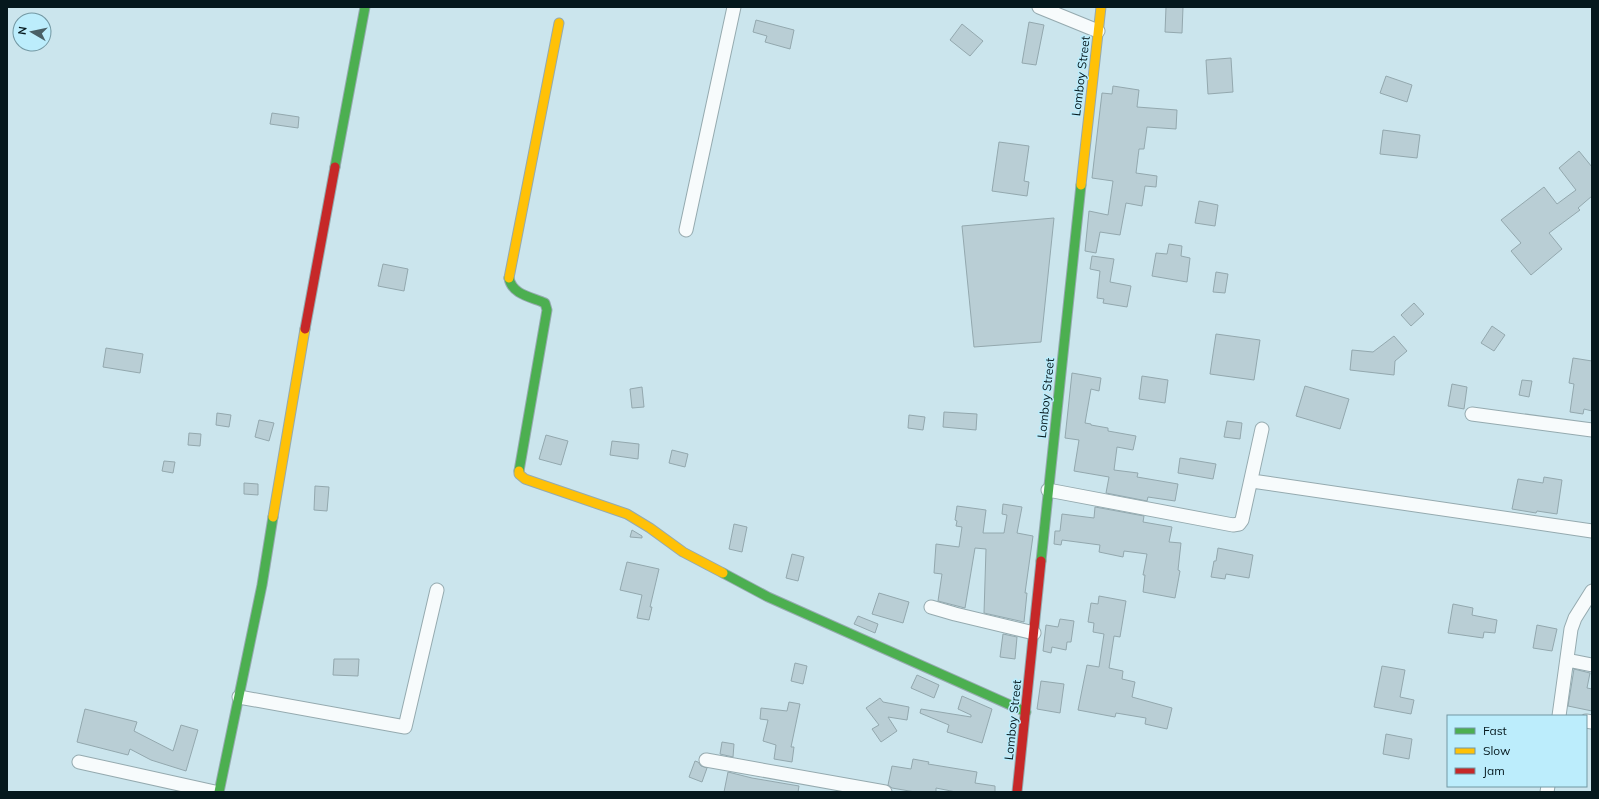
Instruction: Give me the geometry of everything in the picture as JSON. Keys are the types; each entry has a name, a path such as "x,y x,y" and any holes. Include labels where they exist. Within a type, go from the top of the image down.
{"street":[{"path":"219,792 262,585 310,297 365,7"},
{"path":"686,230 734,7"},
{"path":"1039,7 1098,31"},
{"name":"Lomboy Street","path":"1017,792 1048,490 1101,7"},
{"path":"559,23 509,283 513,290 544,303 547,310 519,474 525,479 627,514 650,528 683,552 768,597 1026,712"},
{"path":"1472,414 1592,430"},
{"path":"1048,490 1233,525 1239,524 1242,520 1252,481 1262,429"},
{"path":"1252,481 1592,531"},
{"path":"238,697 405,727 437,590"},
{"path":"1559,715 1571,629 1575,618 1592,591"},
{"path":"931,607 1034,633"},
{"path":"1567,660 1592,666"},
{"path":"706,760 885,792"},
{"path":"79,762 215,792"}],"building":[{"path":"1166,7 1183,7 1182,33 1165,32"},
{"path":"756,20 794,30 790,49 765,42 767,36 753,32"},
{"path":"1029,22 1044,25 1036,65 1022,63"},
{"path":"962,24 983,41 970,56 950,40"},
{"path":"1231,58 1233,92 1208,94 1206,60"},
{"path":"1386,76 1412,85 1407,102 1380,93"},
{"path":"1113,86 1139,90 1137,107 1177,110 1176,129 1147,127 1144,149 1139,149 1136,173 1157,176 1156,187 1145,186 1142,206 1126,203 1120,235 1100,232 1096,253 1085,251 1089,211 1108,215 1113,181 1092,178 1102,93 1112,94"},
{"path":"272,113 299,117 298,128 270,124"},
{"path":"1383,130 1420,135 1417,158 1380,154"},
{"path":"999,142 1029,146 1024,181 1029,182 1027,196 992,191"},
{"path":"1579,151 1592,167 1592,196 1578,208 1580,210 1549,233 1562,249 1531,275 1511,251 1521,243 1501,220 1544,187 1557,204 1576,190 1559,168"},
{"path":"1199,201 1218,205 1215,226 1195,223"},
{"path":"1054,218 1041,342 974,347 962,226"},
{"path":"1169,244 1182,246 1181,256 1190,258 1187,282 1152,276 1156,253 1167,254"},
{"path":"1092,256 1114,259 1110,282 1131,286 1127,307 1103,303 1104,299 1097,298 1100,271 1090,269"},
{"path":"383,264 408,269 404,291 378,286"},
{"path":"1216,272 1228,274 1225,293 1213,292"},
{"path":"1414,303 1424,314 1411,326 1401,315"},
{"path":"1492,326 1505,335 1494,351 1481,343"},
{"path":"1216,334 1260,340 1254,380 1210,374"},
{"path":"1394,336 1407,351 1395,361 1394,375 1350,370 1352,350 1373,352"},
{"path":"106,348 143,354 140,373 103,367"},
{"path":"1573,358 1592,361 1592,411 1584,409 1583,414 1570,412 1574,384 1569,383"},
{"path":"1072,373 1101,378 1099,391 1091,389 1085,423 1108,428 1108,431 1136,436 1133,450 1117,447 1114,470 1138,473 1137,477 1178,484 1175,501 1148,497 1147,501 1106,493 1109,477 1074,471 1079,440 1065,438"},
{"path":"1142,376 1168,380 1165,403 1139,399"},
{"path":"1522,380 1532,381 1529,397 1519,395"},
{"path":"1452,384 1467,387 1464,409 1448,406"},
{"path":"1305,386 1349,399 1340,429 1296,416"},
{"path":"642,387 644,407 632,408 630,389"},
{"path":"944,412 977,414 976,430 943,427"},
{"path":"217,413 231,415 229,427 216,425"},
{"path":"909,415 925,417 923,430 908,428"},
{"path":"259,420 274,423 269,441 255,437"},
{"path":"1227,421 1242,423 1240,439 1224,437"},
{"path":"189,433 201,434 200,446 188,445"},
{"path":"546,435 568,441 561,465 539,459"},
{"path":"612,441 639,444 638,459 610,455"},
{"path":"672,450 688,454 685,467 669,463"},
{"path":"1180,458 1216,464 1213,479 1178,473"},
{"path":"164,461 175,462 173,473 162,471"},
{"path":"1544,477 1562,480 1557,514 1537,511 1536,513 1512,509 1518,479 1543,483"},
{"path":"244,483 258,484 258,495 244,494"},
{"path":"315,486 329,487 327,511 314,510"},
{"path":"1003,504 1022,507 1017,533 1033,536 1025,593 1027,593 1024,622 984,613 986,549 975,548 965,608 938,601 942,574 934,573 936,544 959,547 962,527 956,526 957,521 955,520 957,506 986,510 983,533 1004,533 1007,515 1002,514"},
{"path":"1095,507 1144,516 1143,522 1172,527 1169,542 1181,543 1178,570 1180,571 1175,598 1143,592 1145,575 1143,575 1147,554 1124,551 1123,557 1099,552 1100,545 1062,540 1061,545 1054,544 1055,531 1060,531 1062,514 1094,518"},
{"path":"734,524 747,527 742,552 729,549"},
{"path":"632,530 642,536 642,538 630,537"},
{"path":"1218,548 1253,555 1249,578 1226,574 1225,579 1211,577"},
{"path":"792,554 804,557 798,581 786,578"},
{"path":"627,562 659,569 650,607 652,607 649,620 637,618 642,595 620,590"},
{"path":"879,593 909,602 903,623 872,614"},
{"path":"1099,596 1126,601 1120,637 1114,636 1109,668 1123,671 1122,679 1135,682 1132,697 1172,708 1167,729 1145,724 1146,718 1116,713 1115,717 1078,710 1087,665 1099,667 1104,634 1093,632 1094,623 1088,622 1091,603 1098,604"},
{"path":"1453,604 1473,608 1472,615 1497,620 1495,633 1484,632 1483,638 1448,633"},
{"path":"858,616 878,624 875,633 854,624"},
{"path":"1060,619 1074,621 1071,642 1067,642 1066,650 1052,647 1051,653 1043,651 1046,625 1058,627"},
{"path":"1537,625 1557,629 1552,651 1533,648"},
{"path":"1003,634 1017,637 1015,659 1000,657"},
{"path":"334,659 359,659 358,676 333,675"},
{"path":"795,663 807,666 803,684 791,681"},
{"path":"1382,666 1405,670 1400,697 1414,700 1411,714 1374,707"},
{"path":"1574,669 1590,673 1587,688 1592,689 1592,711 1568,706"},
{"path":"917,675 939,685 934,698 911,688"},
{"path":"1041,681 1064,684 1060,713 1037,709"},
{"path":"962,696 992,709 982,743 947,732 949,725 920,713 921,709 971,717 971,715 958,709"},
{"path":"880,698 883,702 909,707 907,720 888,717 897,731 881,742 872,729 879,725 866,708"},
{"path":"789,702 800,704 791,747 794,747 792,762 774,759 776,745 763,741 768,720 760,719 761,708 787,711"},
{"path":"85,709 137,722 134,731 173,751 181,725 198,730 186,771 151,760 130,749 128,755 77,742"},
{"path":"1386,734 1412,739 1409,759 1383,754"},
{"path":"722,742 734,744 733,757 720,754"},
{"path":"913,759 929,762 928,764 977,772 975,783 995,786 995,792 956,792 936,788 936,792 915,792 892,788 888,785 892,766 911,769"},
{"path":"695,761 701,766 707,768 702,782 689,777"},
{"path":"728,772 752,778 799,786 798,792 724,792"}],"traffic: fast":[{"path":"335,167 365,7"},
{"path":"1041,561 1081,185"},
{"path":"509,278 511,284 518,292 545,303 547,310 519,471"},
{"path":"219,792 262,585 273,517"},
{"path":"723,573 768,597 1026,712"}],"traffic: slow":[{"path":"1081,185 1101,7"},
{"path":"509,278 559,23"},
{"path":"273,517 305,329"},
{"path":"519,471 519,474 525,479 627,514 650,528 683,552 723,573"}],"traffic: jam":[{"path":"305,329 335,167"},
{"path":"1017,792 1041,561"}]}
